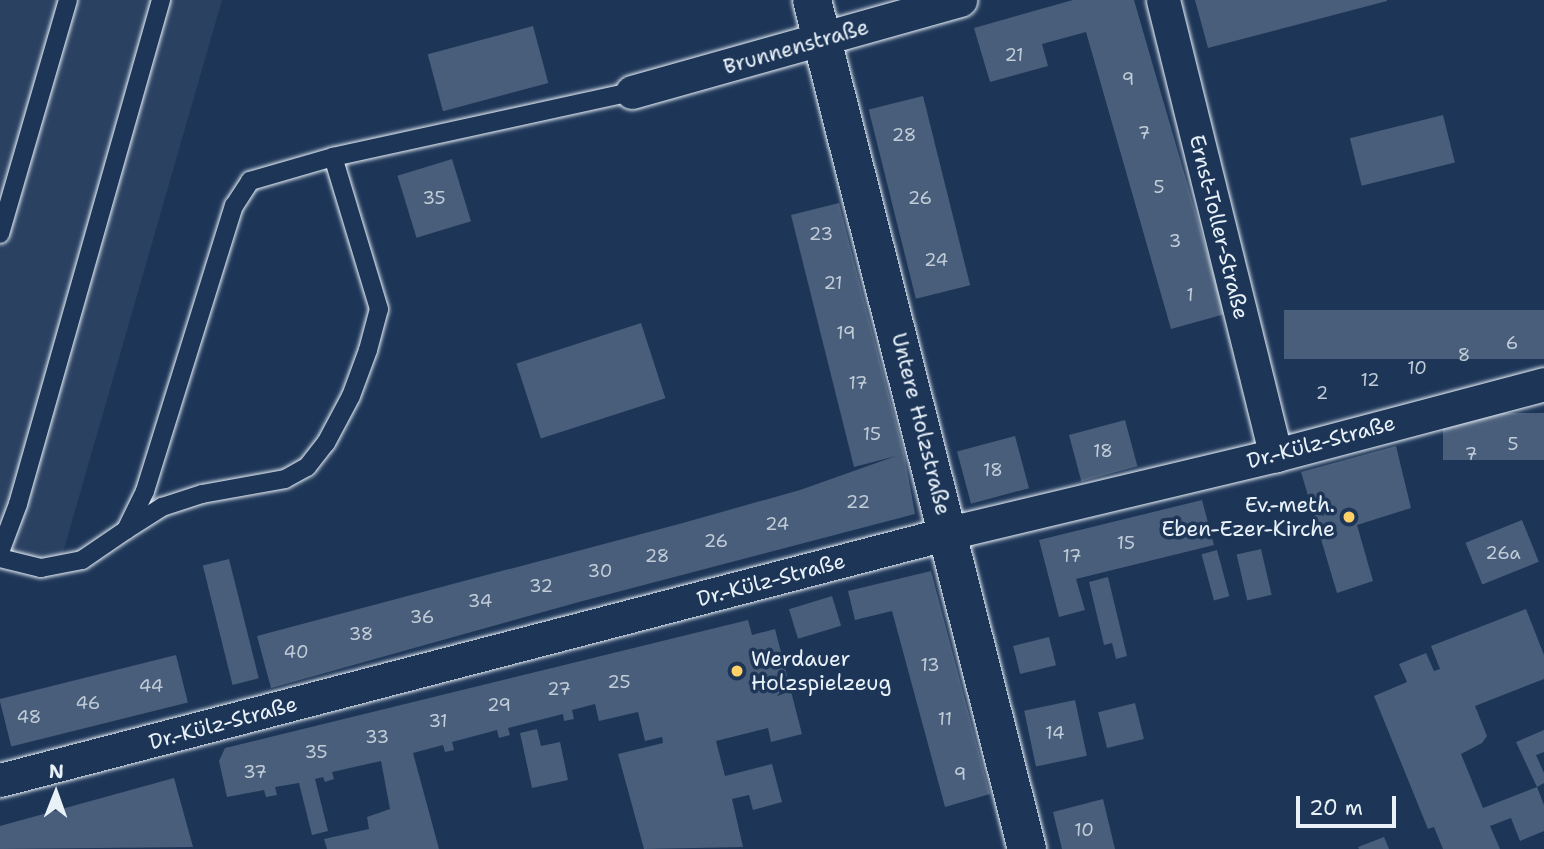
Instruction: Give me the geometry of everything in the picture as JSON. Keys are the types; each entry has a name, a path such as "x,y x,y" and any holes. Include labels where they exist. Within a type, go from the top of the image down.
{"street":[{"name":"Untere Holzstraße","path":"812,0 1027,849"},
{"name":"Brunnenstraße","path":"632,92 960,0"},
{"name":"Ernst-Toller-Straße","path":"1163,0 1276,454"},
{"name":"Dr.-Külz-Straße","path":"0,780 949,533 1276,454 1544,384"}],"lane":[{"path":"0,234 68,0"},
{"path":"0,552 18,504 161,0"},
{"path":"126,530 145,491 234,206 250,181 333,156 632,92"},
{"path":"0,558 41,568 82,560 162,507 202,494 285,480 307,467 326,443 351,396 379,309 333,156"}],"shaded area":[{"path":"0,0 222,0 62,556 0,569"}],"building":[{"path":"1073,0 1134,0 1225,314 1171,329 1086,32 1042,44 1048,66 990,82 974,28"},
{"path":"1195,0 1387,0 1387,1 1208,48"},
{"path":"533,26 548,83 443,111 428,54"},
{"path":"923,96 970,285 916,299 869,110"},
{"path":"1443,115 1455,163 1362,186 1350,138"},
{"path":"452,159 471,221 416,238 397,176"},
{"path":"839,203 904,453 915,514 579,602 271,688 257,636 800,490 896,456 854,467 791,215"},
{"path":"1284,310 1544,310 1544,359 1284,359"},
{"path":"641,323 665,398 541,439 516,363"},
{"path":"1443,413 1544,413 1544,460 1443,460"},
{"path":"1125,420 1137,466 1081,481 1069,435"},
{"path":"1015,436 1029,488 971,504 957,452"},
{"name":"Ev.-meth. Eben-Ezer-Kirche","path":"1396,446 1411,508 1357,525 1373,581 1337,593 1301,472"},
{"path":"1202,500 1214,545 1076,579 1085,610 1059,617 1039,540"},
{"path":"1522,520 1539,562 1482,585 1465,543"},
{"path":"1261,549 1272,595 1247,600 1237,555"},
{"path":"1217,550 1229,596 1214,601 1202,554"},
{"path":"229,559 259,678 233,685 203,566"},
{"path":"931,571 990,794 945,807 892,611 855,620 848,591"},
{"path":"1108,577 1127,656 1116,659 1112,643 1104,645 1089,582"},
{"path":"832,596 841,626 798,639 789,609"},
{"path":"1526,609 1544,655 1544,679 1475,706 1487,736 1482,743 1461,754 1483,808 1537,787 1544,805 1544,831 1520,841 1511,818 1490,826 1500,849 1443,849 1434,827 1428,829 1374,696 1407,682 1399,664 1426,653 1434,671 1440,669 1431,646"},
{"path":"748,620 752,635 775,629 802,734 771,742 768,728 716,741 725,776 772,764 782,802 753,810 749,795 732,799 743,847 644,849 618,754 663,743 662,737 645,741 638,712 599,721 595,704 572,710 574,719 564,721 563,714 508,728 510,735 499,738 497,730 452,742 454,750 445,752 443,745 413,753 439,849 327,849 324,839 369,829 367,817 390,809 381,761 332,772 334,779 325,782 323,777 315,779 328,831 312,835 299,783 275,787 277,795 266,797 264,790 227,797 219,761 225,748"},
{"path":"1049,637 1056,665 1020,674 1013,646"},
{"path":"176,655 188,703 11,747 0,699"},
{"path":"1075,700 1087,756 1036,767 1024,711"},
{"path":"1135,703 1144,739 1107,748 1098,712"},
{"path":"537,729 541,746 560,742 568,780 532,788 520,733"},
{"path":"1544,730 1544,752 1536,755 1544,773 1544,783 1537,787 1516,742"},
{"path":"174,778 193,847 0,849 0,826"},
{"path":"1103,799 1115,849 1062,849 1053,812"},
{"path":"1384,837 1389,849 1358,847"}],"place":[{"name":"Ev.-meth. Eben-Ezer-Kirche","path":"1349,517"},
{"name":"Werdauer Holzspielzeug","path":"737,671"}]}
